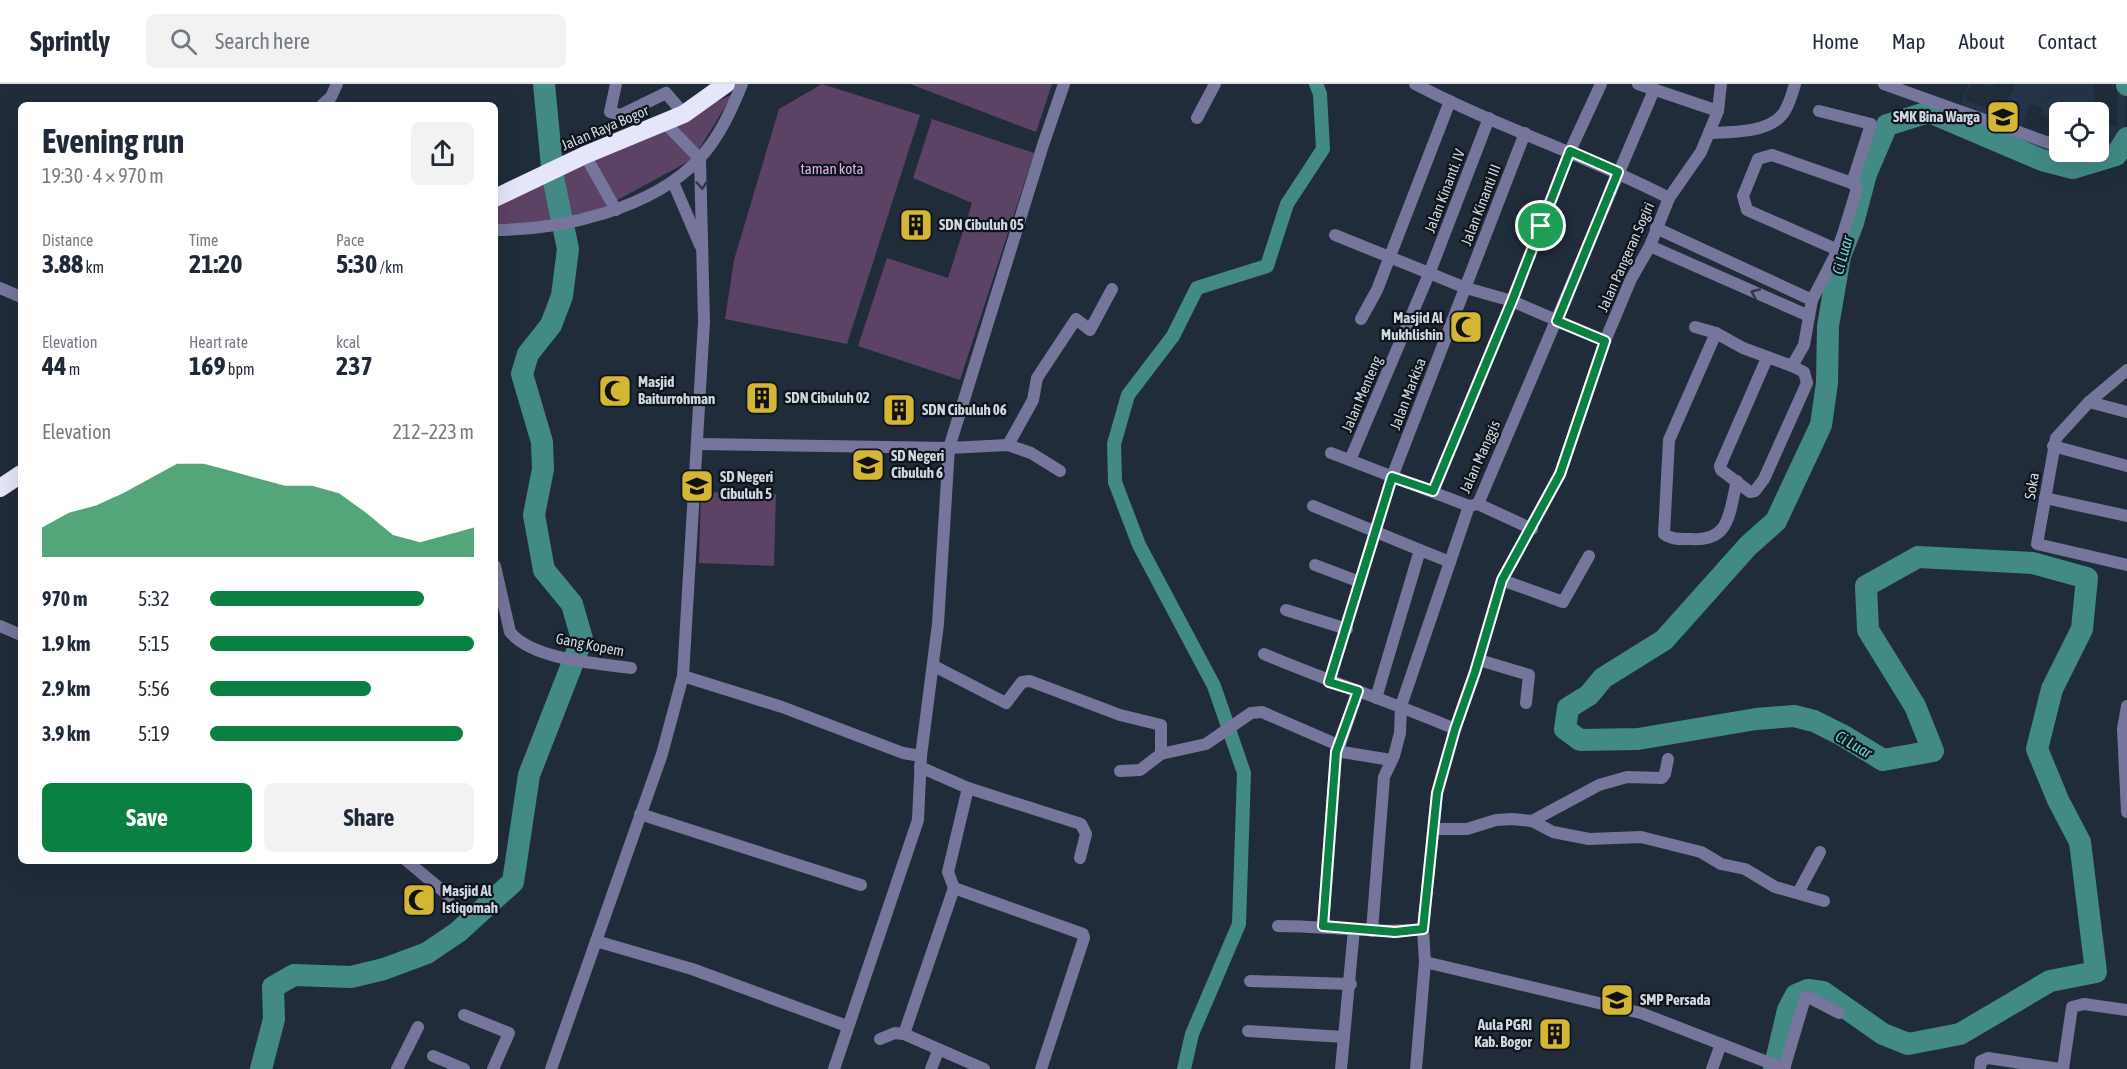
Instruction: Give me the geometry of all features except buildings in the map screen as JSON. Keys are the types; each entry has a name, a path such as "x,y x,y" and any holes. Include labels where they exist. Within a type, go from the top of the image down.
{"highway":[{"name":"Jalan Raya Bogor","path":"498,197 580,158 684,114 716,87"},
{"path":"0,488 18,476"}],"street":[{"path":"325,102 331,97 337,84"},
{"path":"616,84 610,106 610,112 614,115 621,115 666,93 684,114"},
{"path":"498,231 538,228 616,210 673,182 700,159 728,119 742,84"},
{"path":"834,1069 918,820 920,761 934,666 949,448 1042,145 1064,84"},
{"path":"1197,118 1215,84"},
{"path":"1415,84 1618,172 1669,198"},
{"path":"1433,491 1512,301 1570,151 1601,84"},
{"path":"1638,84 1718,111"},
{"name":"Jalan Pangeran Sogiri","path":"1416,1069 1425,962 1423,929 1437,793 1455,729 1479,660 1502,580 1510,561 1532,530 1560,474 1605,341 1631,279 1650,246 1669,198 1701,152 1718,111 1721,84"},
{"path":"1709,133 1744,131 1771,123 1782,116 1795,84"},
{"path":"1884,84 2049,143"},
{"name":"Jalan Manggis","path":"1372,931 1384,777 1400,733 1401,706 1450,562 1557,321 1654,90"},
{"path":"1361,319 1377,290 1450,101"},
{"path":"1818,111 1869,122 1852,183"},
{"name":"Jalan Kinanti. IV","path":"1429,274 1489,118"},
{"path":"552,1069 675,714 683,676 704,322 700,159 665,123"},
{"name":"Jalan Kinanti III","path":"1466,288 1525,133"},
{"path":"1792,366 1804,345 1812,300 1838,250 1857,189 1852,183 1768,155 1758,159 1743,196 1747,210 1838,250"},
{"path":"580,158 616,210"},
{"path":"673,182 702,249"},
{"path":"1656,228 1812,300"},
{"path":"1335,235 1352,244 1391,255 1429,274 1466,288 1512,301 1605,341"},
{"path":"1650,246 1809,316"},
{"name":"Jalan Menteng","path":"1350,460 1429,274"},
{"path":"0,288 18,296"},
{"name":"Jalan Markisa","path":"1329,682 1392,477 1466,288"},
{"path":"1008,445 1033,400 1037,378 1076,320 1090,330 1112,289"},
{"path":"1695,327 1716,333 1767,358 1804,372 1807,383 1764,479 1755,491 1750,492 1721,470 1720,466 1767,358"},
{"path":"1716,333 1669,440 1664,534 1676,539 1703,540 1718,535 1725,527 1737,481"},
{"name":"Soka","path":"2127,370 2089,402 2056,438 2038,546 2127,565"},
{"path":"2089,402 2127,412"},
{"path":"698,444 949,448 1008,445 1031,453 1060,471"},
{"path":"2053,447 2127,466"},
{"path":"1331,453 1474,505 1532,530"},
{"path":"2045,498 2127,516"},
{"path":"1313,506 1450,562"},
{"path":"1376,698 1420,550"},
{"path":"1502,580 1563,602 1589,556"},
{"path":"1315,565 1360,582"},
{"name":"Gang Kopem","path":"498,579 510,632 529,646 577,661 631,668"},
{"path":"1286,610 1347,629"},
{"path":"0,626 18,634"},
{"path":"1264,654 1329,682 1401,706 1455,729"},
{"path":"1479,660 1529,675 1526,703"},
{"path":"934,666 1006,703 1022,682 1030,681 1127,717 1161,724 1161,754"},
{"path":"683,676 782,707 903,753 968,788 1081,824 1086,834 1080,858"},
{"path":"1323,926 1337,748 1358,691"},
{"path":"2127,706 2123,729 2127,812"},
{"path":"1120,771 1140,770 1161,754 1206,744 1251,713 1262,712 1337,748 1390,760"},
{"path":"1532,821 1606,783 1627,777 1662,778 1668,759"},
{"path":"904,1034 954,888 948,872 968,788"},
{"path":"640,813 861,885"},
{"path":"1435,829 1467,829 1496,820 1532,821 1553,832 1589,839 1641,837 1701,852 1721,864 1752,872 1775,887 1824,901"},
{"path":"1798,893 1820,852"},
{"path":"411,864 449,896"},
{"path":"954,888 1083,934 1084,944 1041,1069"},
{"path":"1278,926 1323,926 1372,931 1423,929"},
{"path":"1341,1069 1351,984 1354,929"},
{"path":"596,941 692,969 848,1026"},
{"path":"1425,962 1641,1013 1783,1068 1805,998 1808,997 1839,1013"},
{"path":"1250,981 1351,984"},
{"path":"1980,1069 1981,1061 1988,1058 2062,1069 2072,1007 2084,1004 2127,1010"},
{"path":"464,1015 509,1032 493,1069"},
{"path":"397,1069 418,1027"},
{"path":"1248,1031 1344,1037"},
{"path":"880,1038 895,1033 904,1034 938,1051 984,1069"},
{"path":"1712,1069 1721,1044"},
{"path":"931,1069 938,1051"},
{"path":"433,1056 464,1069"}],"shaded area":[{"name":"SMK Bina Warga","path":"1968,84 1971,84 1965,100 2003,114 2010,94 1981,84 1994,84 1993,88 2011,94 2015,84 2094,84 2094,102 2049,102 2049,117 2041,114 2035,132 2049,137 2049,140 1959,109","holes":["2030,103 2043,108 2035,130 2022,126"]},
{"path":"2117,84 2126,84 2125,130 2112,162 2109,161 2109,126 2117,126"}],"green space":[{"name":"taman kota","path":"822,84 920,115 847,344 725,319 734,260 779,109"},
{"path":"910,84 1052,84 1036,132"},
{"path":"733,94 693,159 599,210 522,226 498,228 498,201"},
{"path":"932,119 1034,153 960,380 858,346 887,258 948,278 972,203 913,178"},
{"path":"701,492 776,494 774,566 699,563"}],"waterway":[{"path":"261,1069 274,1019 273,987 294,975 351,977 384,969 427,953 458,932 513,882 529,775 582,639 572,604 544,570 534,515 543,469 542,442 522,374 528,354 551,325 562,296 568,249 553,177 544,84"},
{"path":"1184,1069 1192,1034 1239,924 1244,773 1214,686 1139,545 1115,482 1114,444 1128,395 1173,336 1197,288 1267,266 1287,204 1323,149 1320,94 1316,84"},
{"name":"Ci Luar","path":"1774,1069 1788,1010 1796,995 1808,990 1823,992 1883,1034 1908,1044 1960,1034 2050,981 2096,972 2080,842 2058,800 2037,749 2052,689 2082,629 2087,578 2033,563 1918,557 1866,586 1868,630 1915,706 1933,751 1883,760 1814,721 1794,716 1756,719 1638,739 1580,740 1565,729 1568,708 1589,695 1603,678 1664,640 1748,546 1776,521 1821,425 1827,383 1828,326 1840,256 1853,223 1866,174 1887,125 1929,112 2042,160 2073,168 2116,155 2127,138"}],"place":[{"name":"SMK Bina Warga","path":"2003,117"},
{"name":"SDN Cibuluh 05","path":"916,225"},
{"name":"Masjid Al Mukhlishin","path":"1466,327"},
{"name":"Masjid Baiturrohman","path":"615,391"},
{"name":"SDN Cibuluh 02","path":"762,398"},
{"name":"SDN Cibuluh 06","path":"899,410"},
{"name":"SD Negeri Cibuluh 6","path":"868,465"},
{"name":"SD Negeri Cibuluh 5","path":"697,486"},
{"name":"Masjid Al Istiqomah","path":"419,900"},
{"name":"SMP Persada","path":"1617,1000"},
{"name":"Aula PGRI Kab. Bogor","path":"1555,1034"}],"route":[{"path":"1570,151 1618,172 1557,321 1605,341 1560,474 1532,530 1510,561 1502,580 1475,672 1455,729 1437,793 1423,929 1395,932 1323,926 1336,752 1358,691 1329,682 1392,477 1433,491 1541,226 1570,151"}]}
